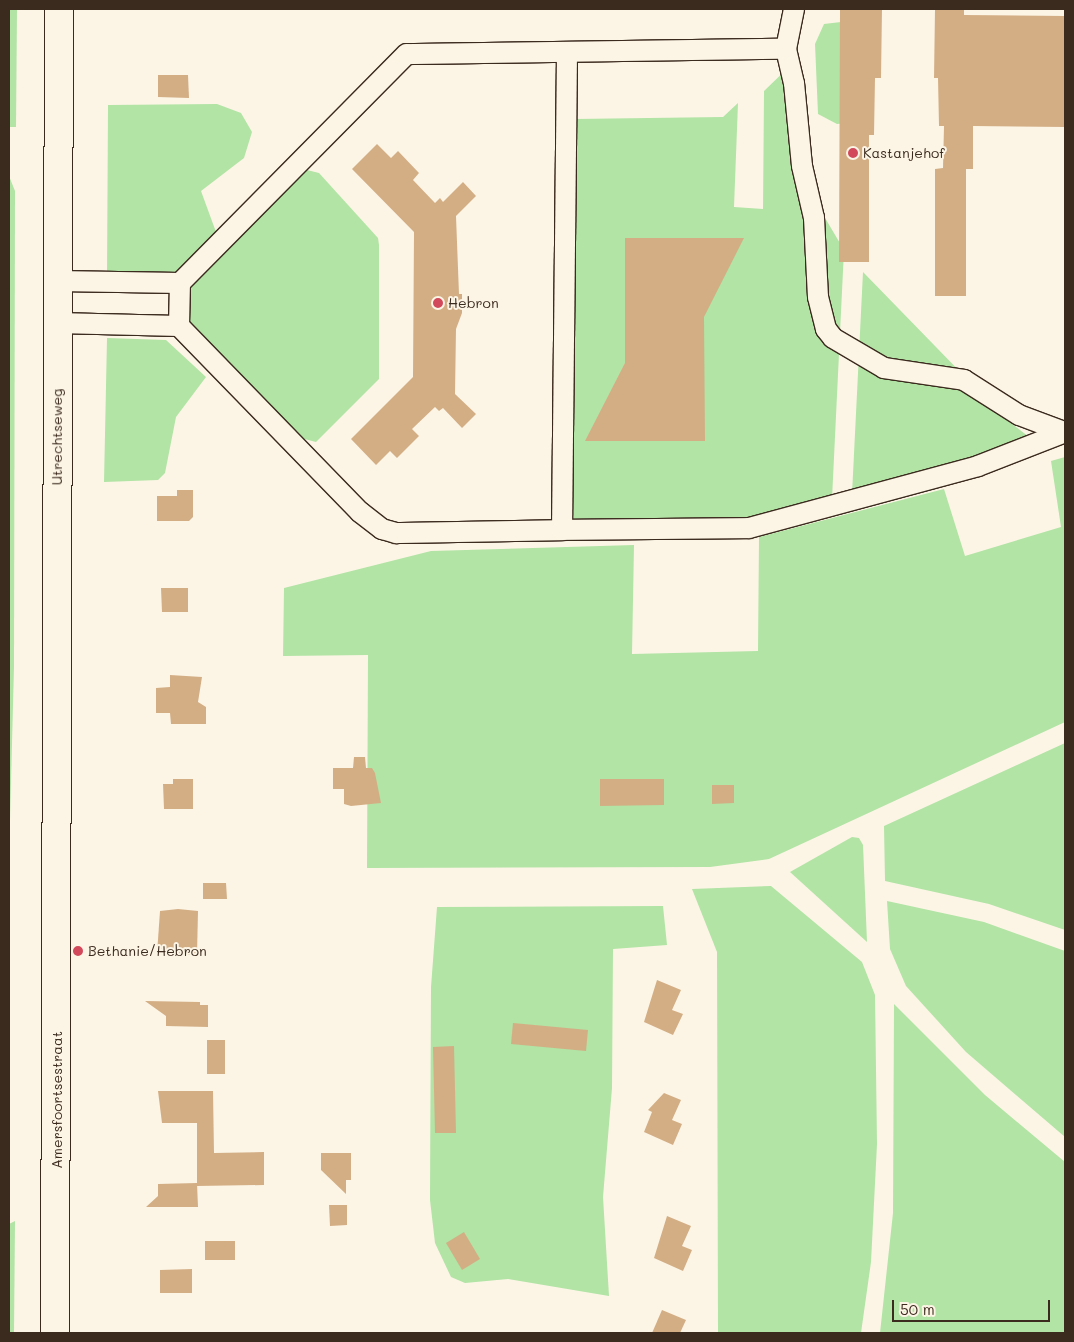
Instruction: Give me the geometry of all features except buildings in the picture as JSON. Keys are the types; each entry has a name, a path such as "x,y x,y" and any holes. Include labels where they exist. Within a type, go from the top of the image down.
{"main road":[{"name":"Utrechtseweg","path":"58,866 56,323 59,9"},
{"name":"Amersfoortsestraat","path":"55,1333 58,866"}],"street":[{"path":"794,9 786,49 794,84 802,166 814,218 818,297 826,329 833,338 884,368 964,380 1019,415 1065,432"},
{"path":"179,326 180,283 407,54 419,51 567,53 786,49"},
{"path":"562,530 567,53"},
{"path":"57,282 180,283"},
{"path":"56,323 179,326 347,499 382,529 396,533 749,528 978,466 1065,432"}],"green space":[{"path":"9,9 17,9 16,127 9,127"},
{"path":"841,22 847,123 837,124 818,114 815,44 824,24"},
{"path":"792,64 815,201 844,250 832,499 738,522 571,523 575,119 723,117 738,103 734,207 763,209 764,91"},
{"path":"217,104 241,113 252,132 244,158 201,191 216,232 172,277 107,277 108,105"},
{"path":"307,170 319,173 378,238 379,245 379,379 316,442 297,437 188,326 189,290 194,283"},
{"path":"9,176 15,191 14,666 9,860"},
{"path":"863,272 1007,420 1037,443 852,494"},
{"path":"107,338 166,340 206,377 176,417 165,473 158,480 104,482"},
{"path":"1065,457 1065,722 769,859 710,867 367,868 368,655 283,656 284,588 431,551 634,545 632,654 758,651 759,537 944,489 965,556 1061,527 1051,461"},
{"path":"1065,743 1065,930 989,904 885,881 884,826"},
{"path":"852,837 859,838 863,845 867,942 790,872"},
{"path":"771,886 862,962 875,995 877,1144 871,1262 861,1333 718,1333 717,952 692,889"},
{"path":"887,901 984,922 1065,951 1065,1137 966,1052 906,986 890,949"},
{"path":"663,906 667,945 613,949 612,1088 603,1197 609,1296 508,1279 465,1283 451,1277 435,1243 430,1200 431,987 437,907"},
{"path":"894,1004 985,1095 1065,1162 1065,1333 880,1333 893,1213"},
{"path":"15,1221 14,1333 9,1333 9,1224"}],"place":[{"name":"Kastanjehof","path":"853,153"},
{"name":"Hebron","path":"438,303"},
{"name":"Bethanie/Hebron","path":"78,951"}]}
